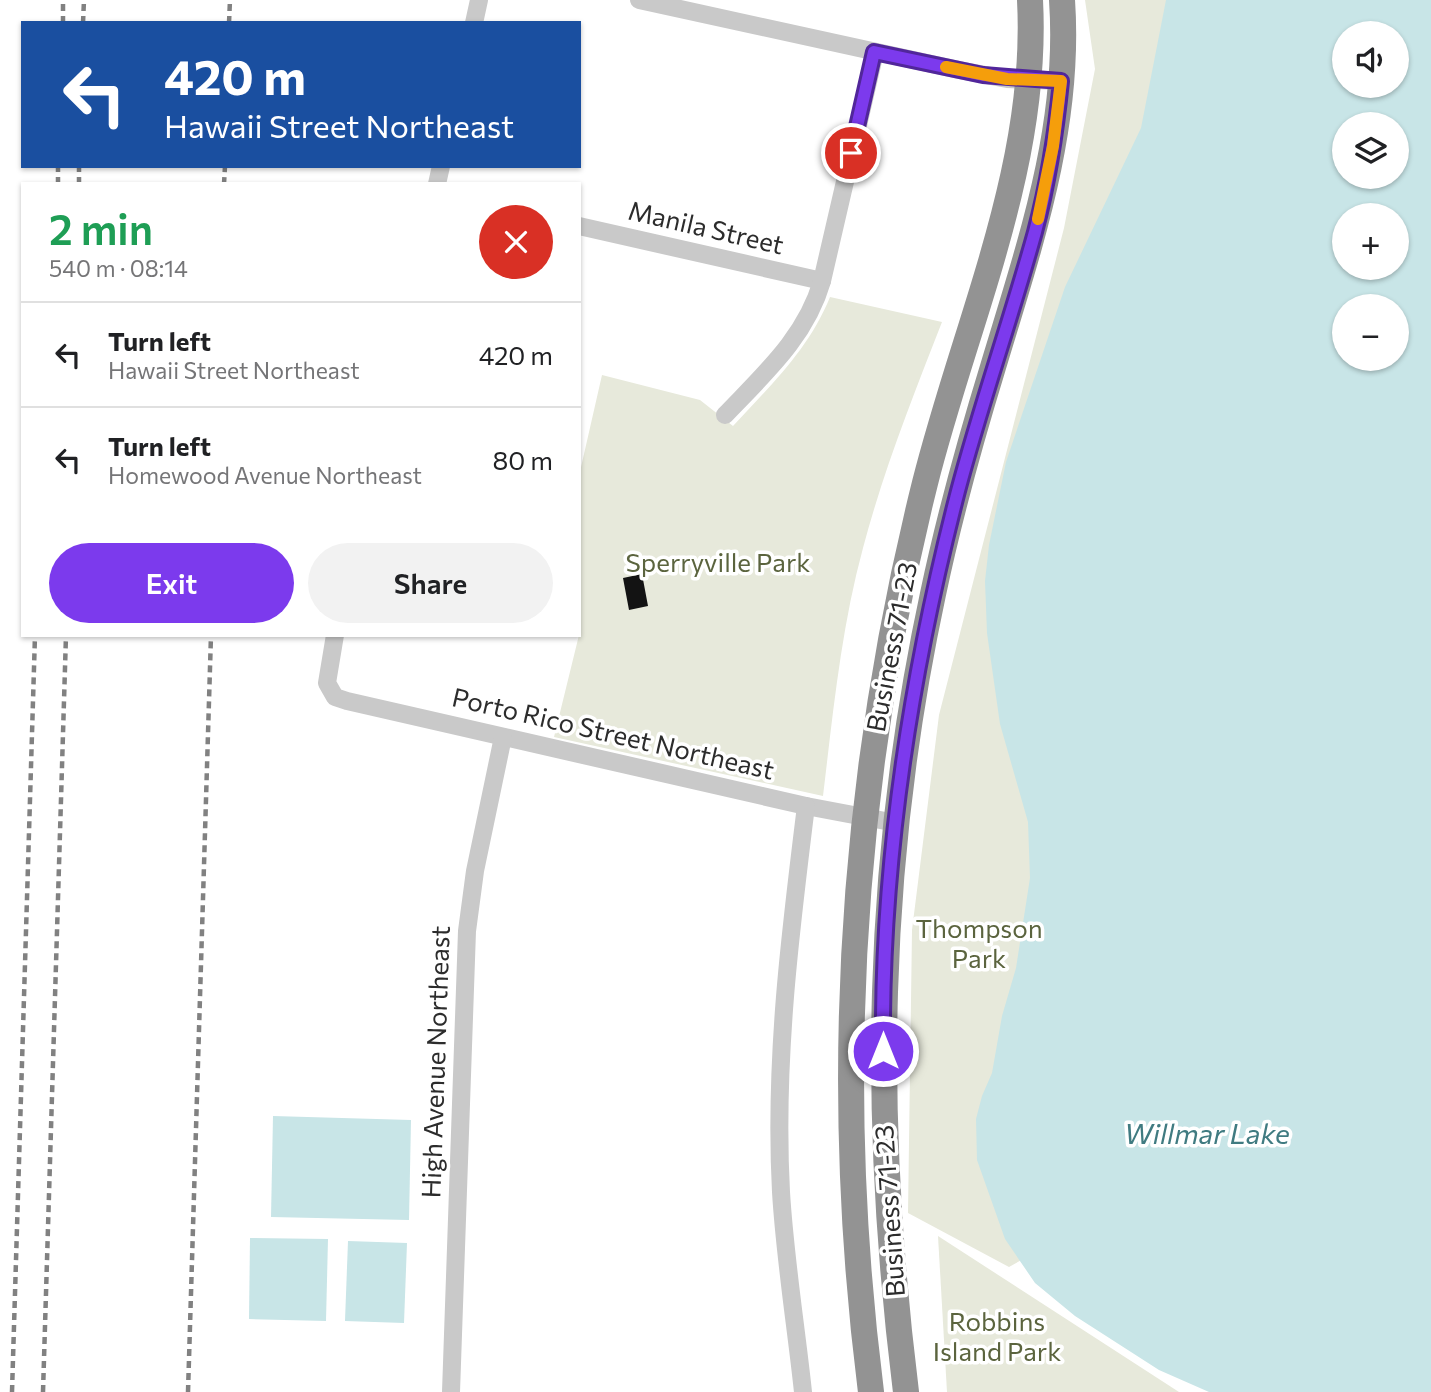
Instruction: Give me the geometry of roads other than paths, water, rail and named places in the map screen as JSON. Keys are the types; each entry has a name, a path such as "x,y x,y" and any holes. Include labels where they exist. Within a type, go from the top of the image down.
{"highway":[{"name":"Business 71-23","path":"871,1392 853,1208 849,1080 854,929 863,817 885,673 925,482 1011,192 1022,134 1028,80 1030,0"},
{"name":"Business 71-23","path":"906,1392 887,1206 883,1078 884,962 896,822 915,685 933,593 992,370 1035,232 1054,140 1061,81 1062,0"}],"street":[{"path":"474,21 479,0"},
{"path":"639,0 983,75 1061,81"},
{"path":"725,415 798,333 808,317 822,281 874,52"},
{"name":"Manila Street","path":"581,226 822,281"},
{"name":"Porto Rico Street Northeast","path":"335,637 327,684 335,697 347,701 806,806 896,822"},
{"name":"High Avenue Northeast","path":"451,1392 467,931 475,871 503,737"},
{"path":"803,1392 781,1192 780,1114 782,1013 806,806"}],"water":[{"name":"Willmar Lake","path":"1166,0 1431,0 1431,1392 1209,1392 1159,1370 1075,1316 1035,1283 1005,1239 977,1160 976,1119 992,1073 1002,1016 1016,968 1030,878 1028,822 1000,724 987,633 985,581 989,545 1006,462 1065,287 1141,128"},
{"path":"273,1116 411,1120 409,1220 271,1217"},
{"path":"250,1238 328,1239 326,1321 249,1319"},
{"path":"348,1241 407,1243 404,1323 345,1321"}],"railway":[{"path":"63,0 63,21"},
{"path":"83,21 84,0"},
{"path":"229,21 230,0"},
{"path":"58,168 58,182"},
{"path":"79,168 79,182"},
{"path":"224,182 225,168"},
{"path":"12,1392 35,637"},
{"path":"43,1392 66,637"},
{"path":"188,1392 211,637"}],"park label":[{"name":"Sperryville Park","path":"718,563"},
{"name":"Thompson Park","path":"979,944"},
{"name":"Robbins Island Park","path":"997,1337"}]}
